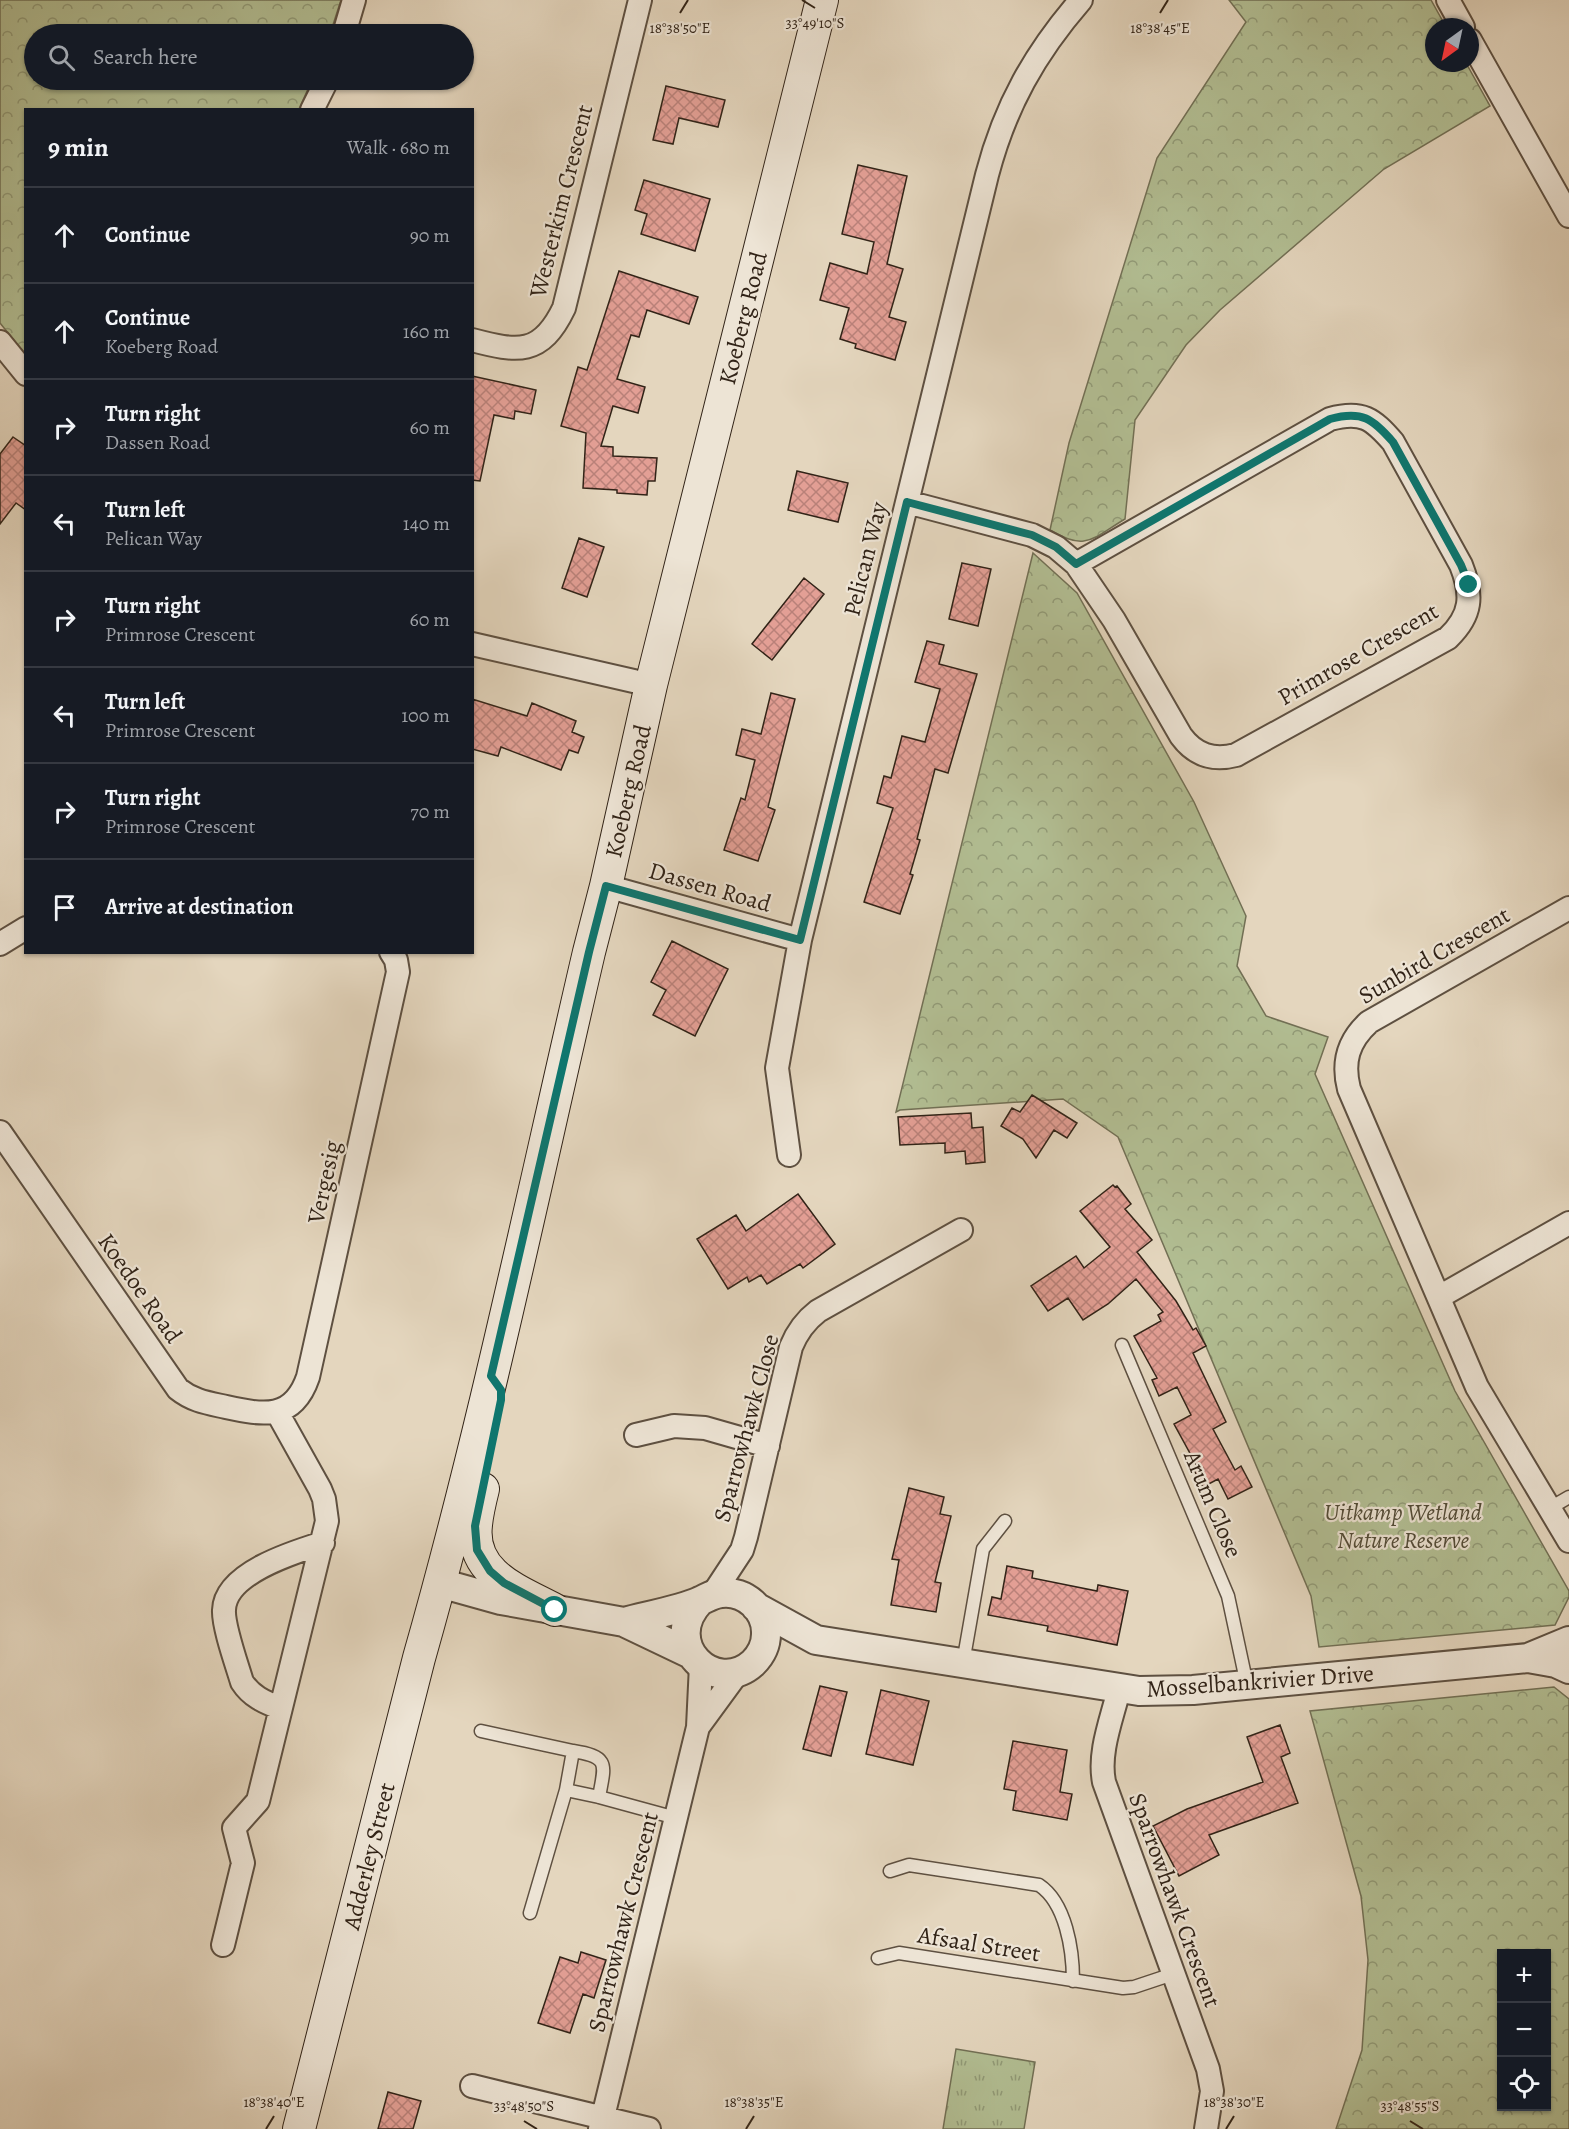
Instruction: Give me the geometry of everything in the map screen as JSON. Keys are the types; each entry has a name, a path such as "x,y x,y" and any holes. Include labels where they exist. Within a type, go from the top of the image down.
{"main road":[{"name":"Koeberg Road","path":"440,1583 491,1376 651,685 822,0"},
{"path":"491,1376 501,1390 501,1400 475,1526 477,1550 490,1571 504,1583 555,1610"},
{"name":"Adderley Street","path":"299,2129 440,1583"}],"street":[{"path":"347,24 354,0"},
{"name":"Westerkim Crescent","path":"474,340 500,347 522,348 536,344 547,336 557,323 564,308 640,0"},
{"name":"Pelican Way","path":"789,1155 777,1068 800,940 995,143 1012,102 1033,61 1081,0"},
{"path":"1448,0 1458,18"},
{"path":"1479,56 1569,216"},
{"path":"313,108 322,90"},
{"path":"0,342 24,372"},
{"name":"Primrose Crescent","path":"907,502 1032,535 1056,547 1076,564 1114,620 1181,736 1197,752 1218,758 1236,755 1448,638 1459,627 1469,606 1469,585 1461,565 1393,442 1380,427 1372,422 1348,414 1330,419 1076,564"},
{"path":"474,644 651,685"},
{"name":"Dassen Road","path":"606,886 800,940"},
{"name":"Sunbird Crescent","path":"1569,908 1369,1023 1360,1030 1348,1051 1346,1077 1477,1387 1559,1503 1569,1540"},
{"path":"0,944 24,929"},
{"name":"Vergesig","path":"277,1412 296,1399 308,1377 398,972 392,954"},
{"name":"Koedoe Road","path":"0,1132 178,1389 199,1402 256,1413 277,1412"},
{"path":"1439,1297 1569,1223"},
{"name":"Sparrowhawk Close","path":"706,1598 742,1550 792,1347 804,1323 818,1311 961,1230"},
{"path":"223,1945 243,1863 234,1828 258,1801 327,1521 324,1500 277,1412"},
{"path":"636,1435 674,1426 705,1428 768,1446"},
{"path":"280,1708 254,1695 242,1682 225,1619 225,1602 237,1583 262,1567 290,1553 323,1543"},
{"name":"Sparrowhawk Close","path":"742,1550 752,1603"},
{"name":"Mosselbankrivier Drive","path":"440,1583 501,1600 624,1622 716,1672 732,1673 747,1665 816,1640"},
{"name":"Mosselbankrivier Drive","path":"624,1622 730,1593 816,1640 1119,1689 1166,1692 1528,1658 1556,1663 1569,1669"},
{"path":"696,1660 687,1645 686,1626 688,1617 706,1598"},
{"path":"747,1665 761,1652 766,1633 762,1615 752,1603"},
{"name":"Mosselbankrivier Drive","path":"1528,1658 1569,1641"},
{"name":"Sparrowhawk Crescent","path":"601,2124 698,1727 696,1660"},
{"name":"Sparrowhawk Crescent","path":"698,1727 747,1665"},
{"name":"Sparrowhawk Crescent","path":"1119,1689 1103,1754 1102,1773 1208,2069 1212,2091 1206,2129"},
{"path":"472,2086 601,2124 649,2129"}],"lane":[{"name":"Arum Close","path":"1122,1345 1228,1596 1247,1685"},
{"path":"963,1664 983,1549 1005,1521"},
{"path":"481,1731 594,1754 602,1762 604,1769 599,1797"},
{"path":"530,1913 566,1790 573,1751"},
{"path":"566,1790 676,1818"},
{"name":"Afsaal Street","path":"890,1871 909,1865 1039,1885 1048,1891 1056,1902 1073,1955 1073,1981"},
{"name":"Afsaal Street","path":"878,1958 899,1953 1123,1988 1134,1987 1173,1974"}],"green space":[{"path":"0,0 341,0 333,24 24,24 24,90 308,90 299,108 24,108 24,353 0,323"},
{"path":"1229,0 1431,0 1441,18 1425,18 1425,72 1471,72 1490,106 1384,169 1220,310 1186,345 1135,420 1125,519 1089,540 1072,540 1062,537 1050,530 1069,443 1157,158 1246,22"},
{"name":"Uitkamp Wetland Nature Reserve","path":"1033,553 1077,593 1194,802 1246,916 1237,966 1266,1016 1328,1037 1315,1074 1455,1391 1569,1591 1569,1597 1555,1625 1319,1647 1311,1596 1118,1137 1063,1099 896,1112"},
{"path":"1554,1687 1569,1699 1569,2129 1336,2129 1362,2050 1368,1960 1361,1896 1310,1711"},
{"path":"956,2049 1035,2062 1024,2129 943,2129"}],"building":[{"path":"666,86 725,100 718,127 679,118 673,144 653,140"},
{"path":"858,165 907,176 887,264 903,269 889,317 906,322 895,360 855,348 856,344 840,339 849,308 820,300 830,263 867,274 874,242 842,234"},
{"path":"644,180 710,199 695,251 641,234 647,214 635,210"},
{"path":"619,271 698,297 689,324 647,310 639,337 631,335 617,379 645,387 638,413 613,406 601,446 613,447 613,456 657,458 655,481 648,481 647,495 583,488 586,433 561,426 578,367 587,370"},
{"path":"474,376 536,390 531,414 515,411 514,419 494,415 480,481 474,480"},
{"path":"13,437 24,445 24,509 16,503 0,524 0,454"},
{"path":"797,471 848,483 838,522 788,510"},
{"path":"579,538 604,547 587,597 562,588"},
{"path":"962,563 991,569 978,626 949,619"},
{"path":"804,578 824,594 772,660 752,644"},
{"path":"927,641 944,645 939,664 977,674 948,773 935,769 917,839 920,840 910,874 913,875 900,914 864,902 893,808 877,803 884,776 891,778 902,736 925,742 940,689 915,682"},
{"path":"771,693 795,699 768,807 775,810 758,861 724,850 741,798 745,800 755,760 736,755 742,729 761,734"},
{"path":"474,700 527,716 532,703 576,721 572,732 584,737 578,753 569,750 561,770 501,747 498,756 474,750"},
{"path":"672,941 728,969 695,1036 653,1015 666,990 651,982"},
{"path":"1032,1095 1077,1123 1067,1138 1054,1130 1036,1158 1023,1139 1001,1126 1012,1108 1020,1112"},
{"path":"971,1113 972,1128 983,1127 985,1162 966,1164 965,1151 945,1153 945,1143 900,1145 898,1117"},
{"path":"1113,1185 1117,1186 1131,1204 1125,1209 1152,1240 1137,1252 1176,1301 1193,1330 1196,1328 1206,1346 1193,1353 1226,1422 1213,1429 1235,1470 1241,1466 1252,1487 1228,1499 1218,1479 1203,1487 1194,1470 1198,1468 1174,1424 1191,1415 1177,1387 1159,1396 1152,1380 1157,1378 1134,1336 1161,1321 1158,1315 1163,1312 1136,1279 1108,1304 1083,1320 1068,1298 1048,1311 1031,1286 1076,1256 1084,1268 1110,1247 1080,1211"},
{"path":"798,1194 835,1244 803,1268 800,1264 767,1284 761,1275 749,1282 747,1277 728,1289 697,1239 736,1215 746,1231"},
{"path":"909,1488 944,1497 940,1514 951,1516 935,1582 941,1583 936,1612 891,1605 899,1560 892,1559"},
{"path":"1007,1566 1033,1571 1032,1578 1097,1591 1098,1585 1128,1591 1117,1645 1047,1631 1048,1626 988,1615 992,1597 1001,1599"},
{"path":"820,1686 847,1692 831,1756 803,1749"},
{"path":"881,1690 929,1701 913,1765 866,1754"},
{"path":"1280,1725 1290,1753 1281,1757 1298,1803 1209,1835 1219,1855 1179,1876 1153,1826 1187,1809 1263,1782 1247,1737"},
{"path":"1013,1741 1067,1750 1060,1792 1072,1794 1067,1820 1013,1810 1016,1791 1004,1789"},
{"path":"581,1952 606,1960 594,1998 583,1994 570,2033 538,2023 560,1957 578,1963"},
{"path":"388,2092 421,2101 413,2129 378,2129"}],"route":[{"path":"555,1610 516,1591 490,1571 477,1550 475,1526 501,1400 501,1390 491,1376 606,886 800,940 907,502 1032,535 1056,547 1076,564 1330,419 1348,414 1365,418 1380,427 1393,442 1461,565 1469,585"}]}
